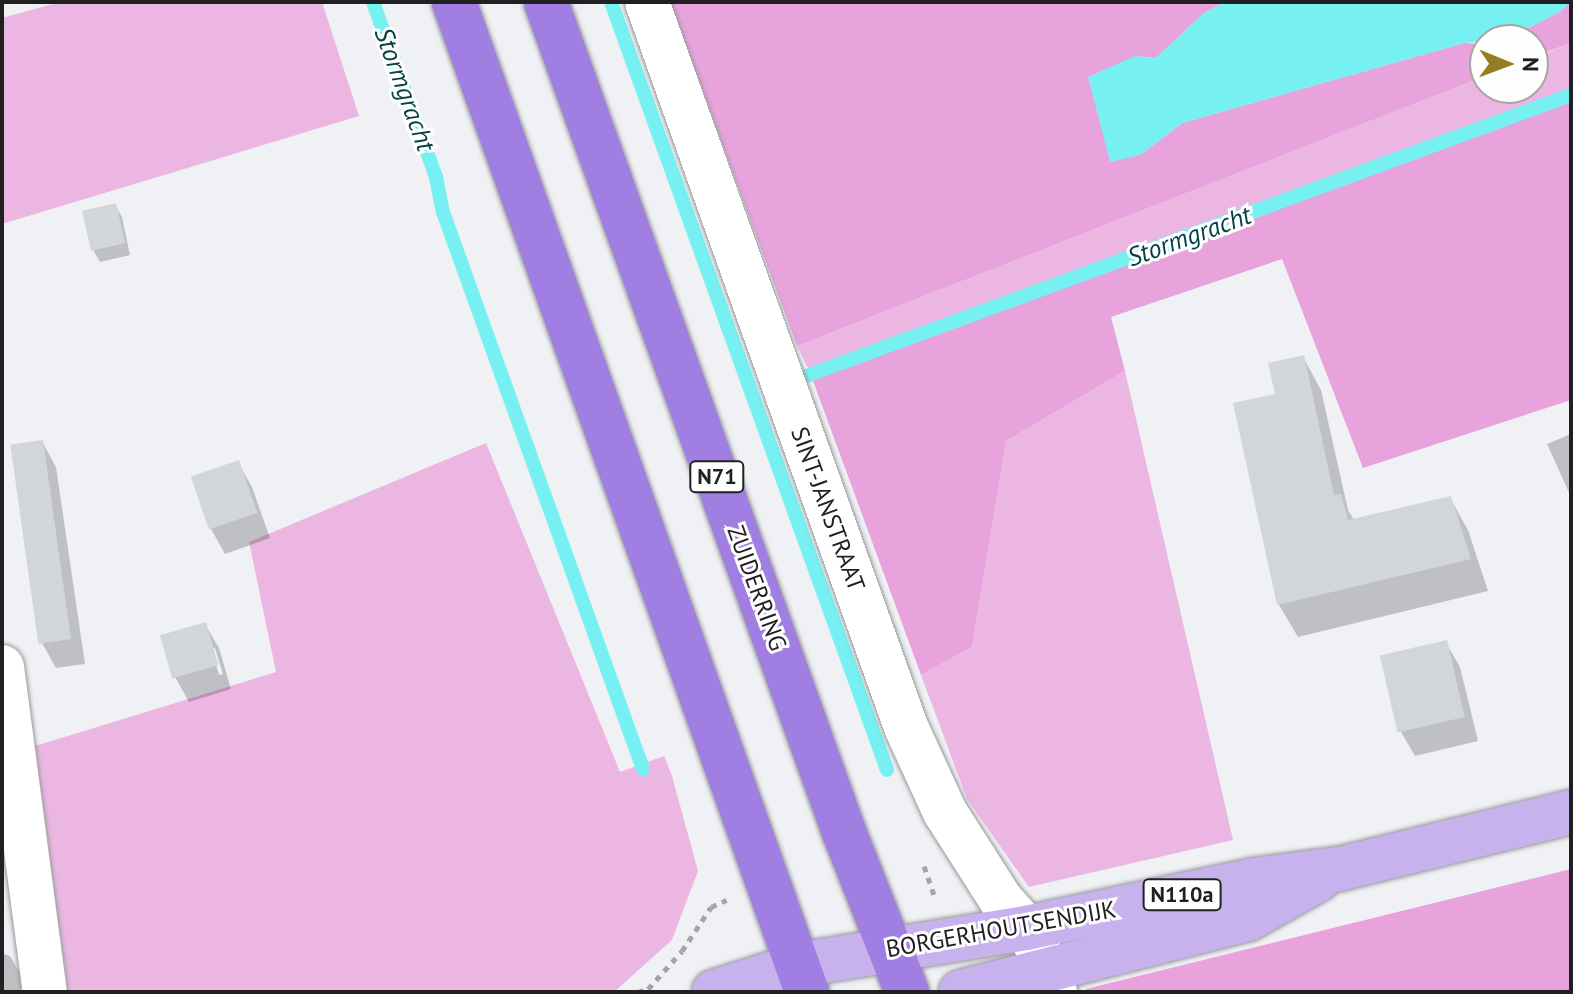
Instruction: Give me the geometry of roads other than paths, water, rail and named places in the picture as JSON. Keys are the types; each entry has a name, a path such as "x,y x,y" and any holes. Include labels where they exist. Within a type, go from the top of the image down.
{"highway":[{"path":"454,2 802,979"},
{"name":"ZUIDERRING","path":"546,2 844,832 907,992"}],"main road":[{"name":"BORGERHOUTSENDIJK","path":"714,992 802,979 892,949 1026,928 1253,880 1339,869 1571,812"},
{"name":"BORGERHOUTSENDIJK","path":"961,992 1052,980 1248,919 1339,869"}],"street":[{"name":"SINT-JANSTRAAT","path":"647,2 906,727 945,812 1001,900 1026,928 1052,980"},
{"path":"2,667 45,992"}],"water":[{"path":"1224,2 1571,2 1536,24 1469,24 1469,43 1182,123 1140,155 1110,162 1088,77 1135,56 1156,58 1203,14"}],"waterway":[{"path":"373,2 436,177 443,212 643,769"},
{"path":"611,2 887,770"},
{"name":"Stormgracht","path":"806,376 1571,95"}]}
